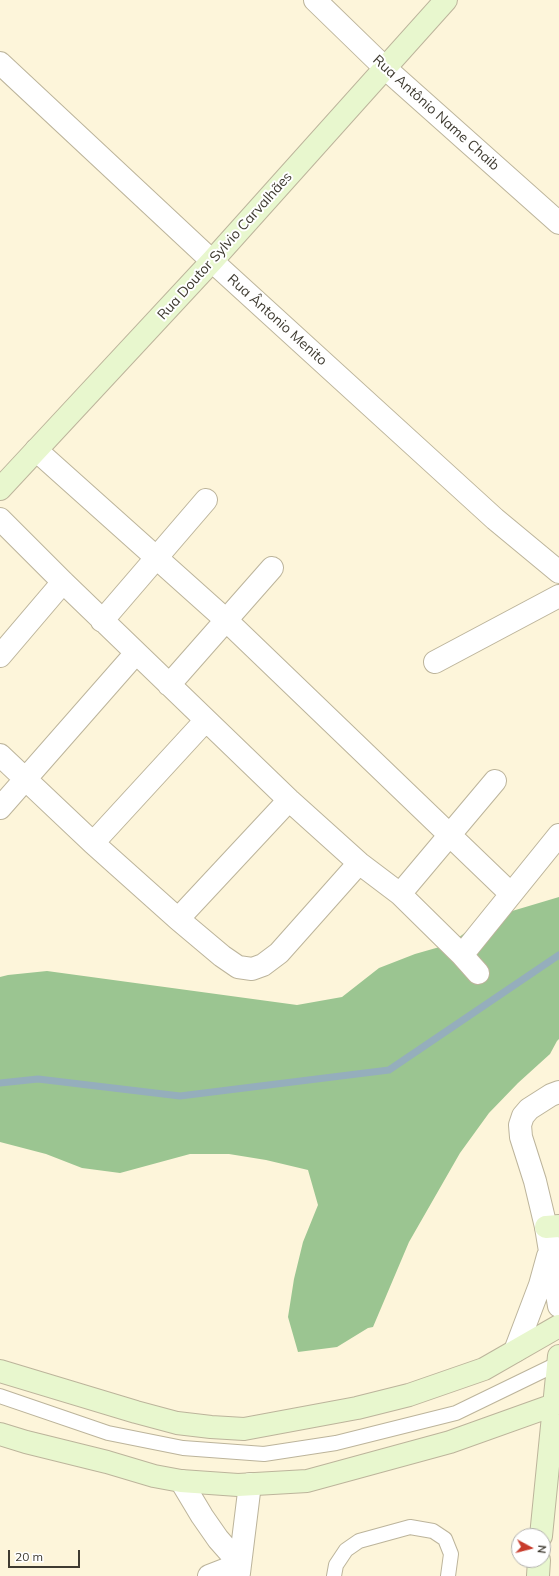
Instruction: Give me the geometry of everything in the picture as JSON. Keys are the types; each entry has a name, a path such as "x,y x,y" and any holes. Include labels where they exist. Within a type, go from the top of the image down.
{"street":[{"name":"Rua Antônio Name Chaib","path":"315,0 385,68 559,223"},
{"name":"Rua Doutor Sylvio Carvalhães","path":"0,489 212,261 446,0"},
{"name":"Rua Ântonio Menito","path":"0,63 212,261 495,519 559,572"},
{"path":"36,450 226,620 511,894"},
{"path":"102,620 206,500"},
{"path":"0,519 102,620 289,800 359,863 400,894 462,955 478,973"},
{"path":"169,685 272,568"},
{"path":"0,656 63,582"},
{"path":"435,662 559,596"},
{"path":"0,808 136,653"},
{"path":"93,843 206,720"},
{"path":"0,755 93,843 178,919 222,956 238,967 252,969 263,965 279,953 359,863"},
{"path":"400,894 495,781"},
{"path":"178,919 289,800"},
{"path":"462,955 559,835"},
{"path":"515,1351 538,1292 550,1251 553,1226 535,1181 521,1137 520,1125 523,1116 529,1109 551,1095 559,1092"},
{"path":"550,1251 559,1306"},
{"path":"0,1371 177,1423 244,1429 357,1408 409,1395 484,1369 559,1326"},
{"path":"542,1528 556,1404 559,1361"},
{"path":"0,1434 154,1476 181,1481 206,1484 250,1484 307,1481 450,1442 556,1404"},
{"path":"181,1481 210,1528 239,1570"},
{"path":"239,1570 250,1484"},
{"path":"210,1576 239,1570"}],"lane":[{"path":"0,1396 108,1433 183,1448 264,1454 336,1443 456,1413 559,1361"},
{"path":"334,1576 336,1565 346,1550 359,1541 410,1527 433,1531 445,1539 451,1554 448,1576"}],"green space":[{"path":"559,897 559,1039 550,1054 518,1083 489,1113 460,1153 409,1242 373,1327 368,1328 337,1347 298,1352 288,1317 294,1279 303,1242 318,1205 308,1170 266,1160 229,1154 190,1154 120,1173 82,1168 46,1154 0,1142 0,977 47,971 297,1005 342,997 379,968 415,954 450,944 482,920"}],"waterway":[{"path":"0,1083 38,1079 180,1096 389,1070 559,955"}]}
